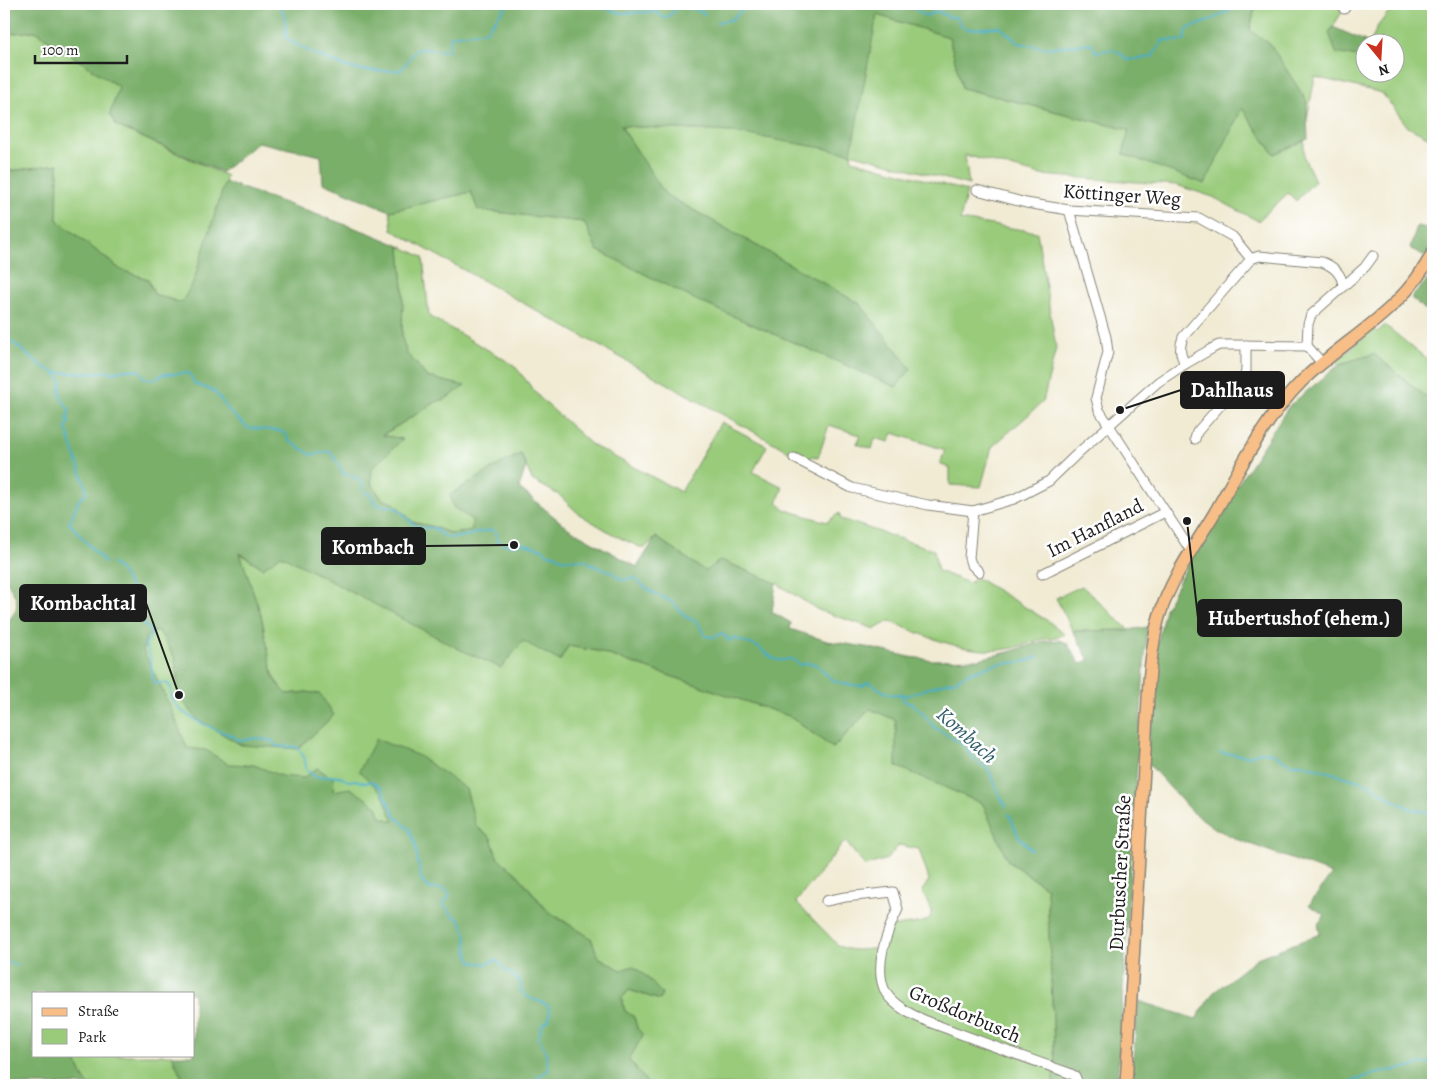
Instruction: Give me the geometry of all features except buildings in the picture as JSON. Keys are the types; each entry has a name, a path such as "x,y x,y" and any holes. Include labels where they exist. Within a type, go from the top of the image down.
{"main road":[{"name":"Durbuscher Straße","path":"1126,1085 1151,663 1163,605 1191,552 1266,426 1289,396 1322,363 1399,300 1414,284 1433,252"}],"street":[{"name":"Köttinger Weg","path":"977,190 1026,203 1068,210 1199,218 1233,236 1251,259"},
{"path":"1068,210 1106,337 1108,352 1096,398 1099,410 1191,552"},
{"path":"1185,364 1180,355 1183,337 1251,259 1259,256 1322,262 1330,265 1338,273 1343,280 1343,286"},
{"path":"1322,363 1307,346 1308,324 1311,315 1365,267 1373,256"},
{"path":"794,458 852,488 928,505 973,511 1014,499 1049,481 1158,382 1185,364 1220,346 1246,344 1307,346"},
{"path":"1195,439 1197,432 1244,378 1246,371 1246,344"},
{"path":"973,511 970,558 971,564 979,572"},
{"name":"Im Hanfland","path":"1042,574 1165,512"},
{"name":"Großdorbusch","path":"826,901 893,892 898,909 890,927 880,973 883,986 890,999 919,1018 1070,1073 1075,1076 1079,1085"}],"green space":[{"path":"4,4 1225,4 1226,10 1239,4 1256,4 1250,30 1270,44 1306,100 1308,139 1274,154 1242,108 1205,184 1123,154 1129,130 962,88 949,37 877,15 851,153 732,132 621,126 665,194 860,304 911,369 896,387 696,300 597,250 584,222 478,210 471,192 390,211 323,183 321,156 258,142 222,172 117,126 110,114 119,87 35,31 4,34"},
{"path":"1256,4 1347,4 1329,33 1354,52 1354,82 1404,82 1404,32 1375,32 1395,4 1433,4 1433,140 1408,127 1382,93 1315,77 1307,119 1306,100 1250,30"},
{"path":"877,15 949,37 962,88 1129,130 1204,184 1242,108 1274,154 1304,141 1304,157 1315,181 1296,201 1288,193 1258,221 1213,197 1176,185 1041,175 965,155 969,185 851,153 852,160 967,191 960,220 1037,232 1056,348 1043,402 992,447 981,487 950,485 950,468 940,464 945,450 893,433 889,442 875,438 872,449 857,444 860,435 829,425 818,458 813,456 806,461 392,230 390,211 471,192 478,210 584,222 597,250 696,300 896,387 860,304 665,194 621,126 732,132"},
{"path":"1333,27 1354,36 1354,56 1336,53 1329,33"},
{"path":"35,31 119,87 110,113 117,126 227,176 193,284 182,303 154,294 148,279 121,270 57,220 58,164 4,172 4,34"},
{"path":"58,164 57,220 121,270 148,279 154,294 181,303 193,283 225,182 369,233 400,246 403,289 402,338 407,354 427,377 465,386 382,435 403,439 372,468 371,483 383,500 394,503 413,522 452,534 472,531 472,520 453,507 450,495 502,463 521,454 526,466 519,488 568,528 637,567 656,537 705,571 721,560 776,583 772,612 791,623 790,629 827,641 933,660 978,659 1040,642 1059,640 1067,643 1080,664 1089,660 1073,631 1129,630 1147,627 1117,1085 1052,1085 1055,1068 1047,888 1008,861 983,804 896,766 896,720 870,709 833,748 789,716 597,651 568,646 560,661 523,641 501,668 461,650 281,555 263,568 240,553 261,615 273,676 287,694 307,692 320,694 334,715 298,749 241,745 197,719 179,696 175,658 158,630 146,637 143,650 170,706 187,748 206,750 228,764 254,765 281,776 304,778 317,768 334,779 333,791 350,788 377,806 381,817 394,822 382,793 359,771 376,739 419,756 466,789 476,826 491,838 497,857 518,875 547,911 591,938 598,957 621,970 633,966 647,977 662,994 660,1000 629,990 622,998 625,1011 634,1017 637,1028 643,1035 629,1060 649,1085 185,1085 172,1056 195,1056 195,992 32,992 32,1056 73,1056 84,1079 89,1085 4,1085 4,625 11,618 17,606 15,595 4,575 4,172"},
{"path":"1417,226 1433,229 1433,258 1424,256 1410,248"},
{"path":"400,246 423,257 429,316 514,365 540,398 592,445 681,492 721,422 767,446 753,472 783,487 777,503 786,510 827,522 839,513 841,519 934,550 938,571 969,583 977,578 1048,621 1065,634 1013,648 981,650 965,648 934,639 890,621 875,629 818,610 776,583 721,560 705,571 656,537 644,549 616,536 579,514 559,495 532,480 521,454 502,463 450,495 453,507 473,520 472,531 452,534 413,522 394,503 383,500 371,483 372,468 402,439 381,436 438,401 444,400 464,386 427,377 407,354 402,338 403,289"},
{"path":"1433,271 1433,316 1411,298 1431,276"},
{"path":"4,305 204,413 235,708 307,692 287,694 275,677 268,657 261,615 239,553 263,568 281,555 523,640 560,661 568,646 597,651 789,716 833,748 870,709 896,720 897,766 983,804 1008,861 1047,888 1055,1068 1052,1085 649,1085 629,1060 637,1028 634,1017 625,1011 622,998 629,990 660,1000 662,994 598,957 591,938 548,911 518,875 497,857 491,838 476,826 466,789 413,831 191,770","holes":["845,841 865,866 887,859 899,845 919,849 929,880 922,891 932,911 930,918 923,922 890,927 884,948 861,950 843,948 796,902"]},
{"path":"1385,325 1433,364 1433,403 1374,354 1340,364 1336,361 1374,329 1377,332"},
{"path":"1374,354 1433,403 1433,1085 1130,1085 1139,1001 1196,1019 1213,993 1257,958 1320,934 1318,924 1325,915 1309,905 1332,874 1239,840 1216,829 1190,810 1147,762 1154,658 1165,609 1195,550 1289,406 1340,364"},
{"path":"1082,586 1129,630 1073,631 1056,598"},
{"path":"73,1056 172,1056 185,1085 89,1085 84,1079"}],"waterway":[{"path":"280,4 285,18 286,38 309,51 343,66 379,71 401,70 416,50 448,51 451,36 486,31 508,4"},
{"path":"591,4 620,13 656,12 664,18 669,16 678,7 695,9 705,14"},
{"path":"717,22 731,20 743,9 796,7 809,4"},
{"path":"875,4 899,10 911,6 925,16 937,11 949,17 956,17 962,27 971,29 1000,27 1018,43 1047,48 1091,43 1096,52 1105,50 1117,51 1127,60 1152,57 1163,40 1184,41 1187,29 1214,19 1238,4"},
{"name":"Kombach","path":"4,336 43,366 55,372 113,373 120,370 139,370 145,378 153,380 164,374 189,373 195,384 214,391 231,413 248,428 281,431 289,441 312,455 331,452 343,473 359,479 366,493 371,495 379,506 398,509 418,527 433,528 444,536 452,538 492,530 497,533 496,540 507,545 521,543 542,549 547,554 555,554 561,559 586,560 592,565 611,572 622,580 634,578 650,591 672,602 687,618 694,620 699,625 705,636 715,637 722,633 729,641 733,637 761,649 775,659 791,659 799,665 808,663 818,665 828,676 837,682 863,686 868,682 887,693 902,694 903,701 912,704 921,711 934,727 962,744 976,761 988,769 998,793 1006,806"},
{"path":"54,372 62,381 61,397 70,411 67,417 69,423 66,428 86,488 86,494 79,500 69,523 105,563"},
{"path":"111,563 122,573 142,604 144,613 143,624 150,630 151,636 145,644 150,657 154,683 167,683 171,687 172,697 176,705 184,712 193,719 233,736 240,741 255,738 273,741 275,746 297,747 304,757 307,770 316,777 339,776 348,781 355,780 366,783 371,781 381,788 396,817 409,829 415,843 421,880 430,889 444,888 450,895 443,904 454,917 460,919 466,934 468,954 472,962 486,964 496,960 503,969 512,974 521,983 520,989 526,996 544,1003 549,1008 549,1020 542,1024 539,1035 539,1039 545,1049 549,1070 538,1077 533,1084 525,1085"},
{"name":"Kombach","path":"903,694 907,696 955,681 971,672 991,666 1003,663 1024,662 1037,657"},
{"path":"1220,753 1249,756 1260,752 1273,753 1290,764 1302,764 1369,784 1391,799 1411,809 1433,813"},
{"name":"Kombach","path":"1009,814 1019,837 1032,850"},
{"path":"4,960 18,966"},
{"path":"1343,1085 1370,1075 1433,1062"}],"place":[{"name":"Dahlhaus","path":"1120,410"},
{"name":"Hubertushof (ehem.)","path":"1187,521"},
{"name":"Kombach","path":"514,545"},
{"name":"Kombachtal","path":"179,695"}]}
